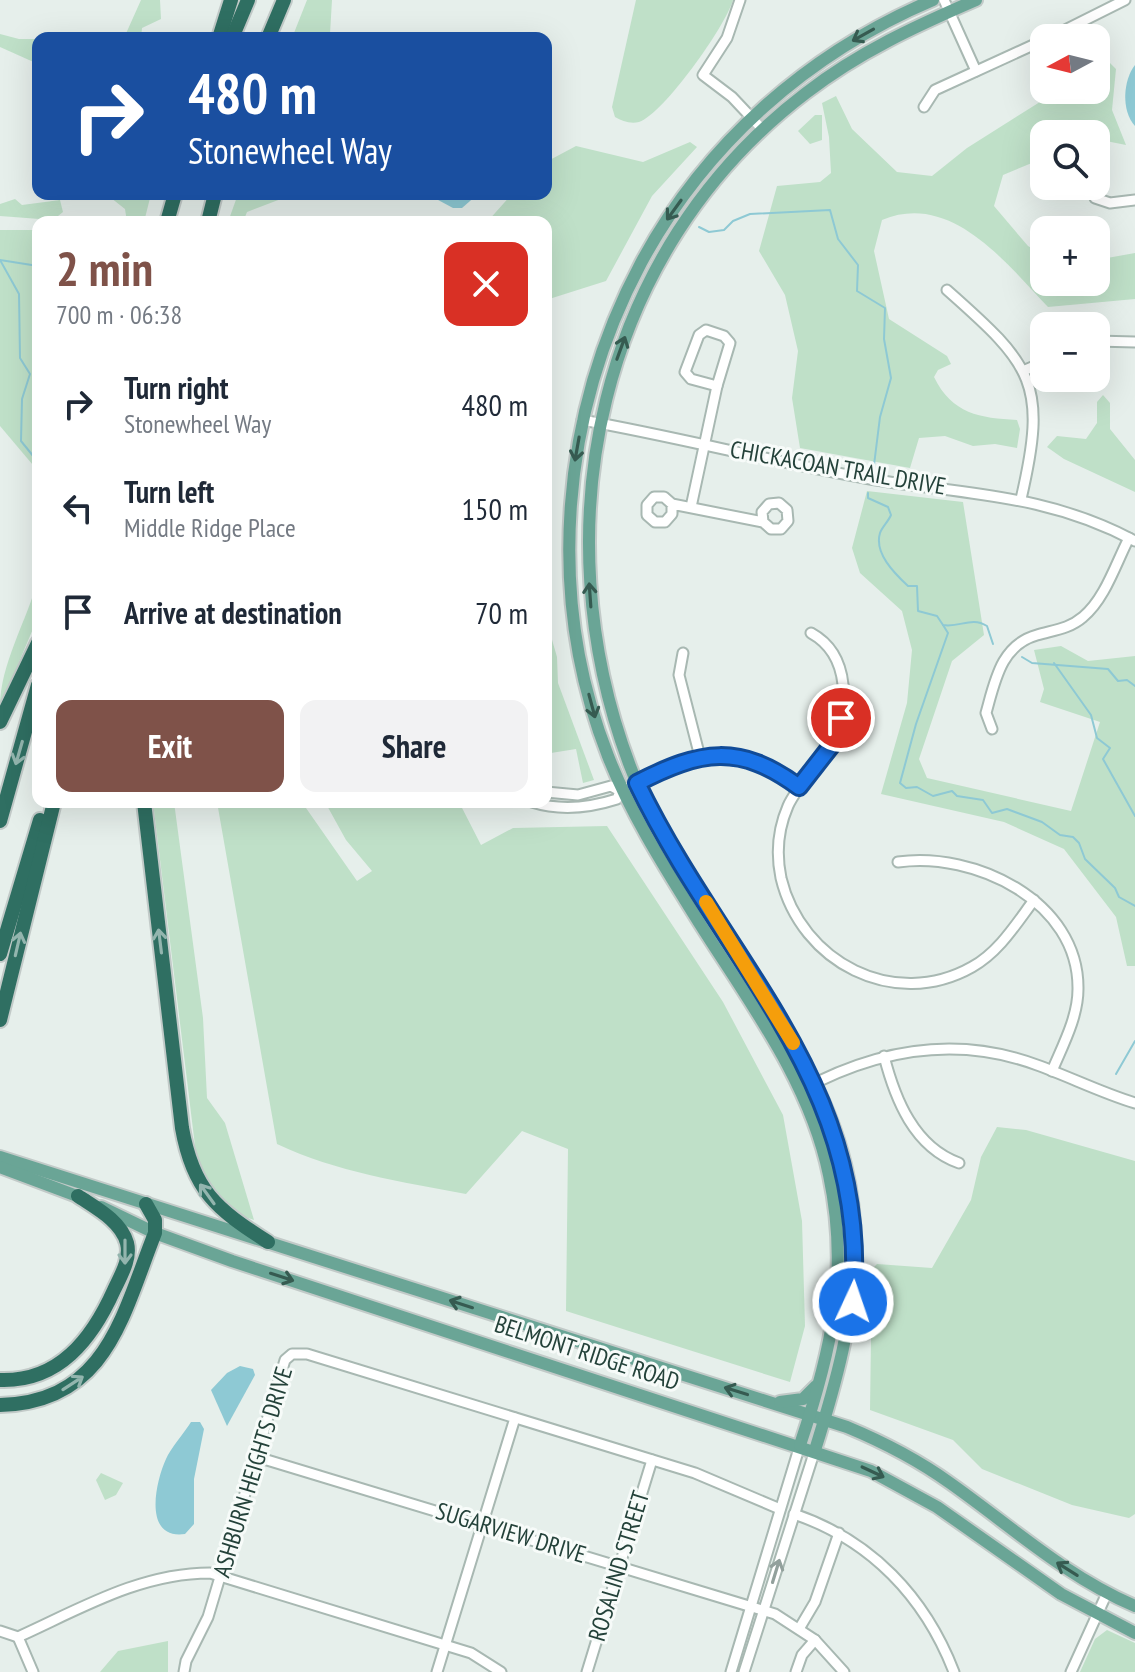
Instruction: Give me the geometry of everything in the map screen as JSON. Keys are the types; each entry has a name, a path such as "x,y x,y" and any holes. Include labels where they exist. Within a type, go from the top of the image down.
{"highway":[{"path":"221,32 231,0"},
{"path":"235,32 248,0"},
{"path":"271,32 284,0"},
{"path":"0,722 32,655"},
{"path":"0,821 32,706"},
{"path":"0,954 44,808"},
{"path":"0,1020 53,808"},
{"path":"145,808 182,1128 189,1161 203,1190 218,1209 268,1242"},
{"path":"0,1380 31,1377 69,1357 100,1321 121,1275 127,1257 124,1235 111,1219 78,1196"},
{"path":"0,1405 44,1399 85,1376 101,1358 115,1335 155,1233 155,1220 146,1204"}],"main road":[{"path":"800,1445 822,1377 840,1282 837,1229 822,1147 800,1091 663,862 622,790 609,760 592,706 573,606 570,502 582,420 607,335 654,239 695,182 752,117 817,63 883,23 933,0"},
{"path":"815,1450 850,1328 855,1240 846,1169 815,1083 637,783 605,692 589,595 589,509 600,423 620,349 674,236 728,167 763,130 803,95 860,55 976,0"},
{"name":"BELMONT RIDGE ROAD","path":"0,1157 825,1419 916,1461 1059,1565 1135,1606"},
{"name":"BELMONT RIDGE ROAD","path":"0,1167 78,1196 155,1233 871,1471 937,1507 1031,1575 1097,1615 1135,1633"},
{"path":"769,1402 803,1399 814,1390 822,1377"}],"street":[{"path":"740,0 727,38 703,75 763,130"},
{"path":"1077,24 1125,0"},
{"path":"949,11 976,71"},
{"path":"924,107 935,90 1030,47"},
{"path":"1101,200 1110,203 1135,200"},
{"path":"947,290 997,334 1023,371 1033,398 1035,430 1021,499"},
{"path":"691,507 717,386 730,343 724,336 706,330 699,335 685,372 691,379 717,386"},
{"path":"1110,341 1135,342"},
{"path":"1023,371 1030,368"},
{"name":"CHICKACOAN TRAIL DRIVE","path":"582,420 867,478 1021,499 1064,511 1132,539"},
{"path":"672,504 763,522"},
{"path":"992,729 986,713 1003,660 1027,638 1062,629 1082,618 1097,601 1132,539"},
{"path":"811,633 835,652 841,674 843,703 831,746 799,787 781,828 780,873 786,894 808,936 844,966 880,978 920,981 950,976 992,953 1034,900"},
{"path":"683,653 679,675 700,757"},
{"path":"552,806 565,808 596,805 617,799 622,790 673,764 723,755 750,758 775,769 799,787"},
{"path":"552,793 578,795 611,786 622,790"},
{"path":"898,862 923,858 980,871 1010,883 1034,900 1065,936 1077,976 1073,1018 1052,1071"},
{"path":"800,1091 884,1056 915,1050 962,1049 1007,1056 1135,1103"},
{"path":"884,1056 892,1085 913,1126 943,1157 959,1163"},
{"name":"ASHBURN HEIGHTS DRIVE","path":"184,1672 221,1576 285,1360 299,1353 652,1460 716,1481 780,1509"},
{"path":"437,1672 515,1418"},
{"path":"731,1672 800,1445"},
{"path":"744,1672 815,1450"},
{"name":"SUGARVIEW DRIVE","path":"257,1457 764,1610"},
{"name":"ROSALIND STREET","path":"587,1672 652,1460"},
{"path":"794,1514 839,1533 871,1555 907,1590 936,1630 954,1672"},
{"path":"799,1629 815,1602 839,1533"},
{"path":"0,1631 18,1637 153,1578 185,1573 221,1576 471,1653 501,1672"},
{"path":"1071,1672 1107,1593"},
{"path":"764,1610 815,1640 844,1672"},
{"path":"18,1637 33,1672"},
{"path":"796,1672 802,1655 815,1640"}],"green space":[{"path":"141,0 160,0 161,19 142,28 142,32 127,32"},
{"path":"307,0 332,0 330,32 294,32"},
{"path":"636,0 733,0 718,29 678,87 650,115 632,123 615,117 612,107"},
{"path":"0,34 32,39 32,61 0,47"},
{"path":"1110,63 1116,69 1112,110 1126,145 1110,142 1110,120 1030,120 1030,164 1003,175 994,206 1030,247 1030,288 995,252 954,223 931,215 907,214 882,220 874,251 889,319 947,356 951,364 938,370 934,377 949,399 968,412 1017,420 1020,429 1017,448 995,444 973,446 945,436 919,438 910,468 800,448 792,398 798,351 785,295 759,251 777,186 820,182 831,173 829,137 822,103 836,96 852,129 897,172 932,176 967,148 1037,104 1110,104"},
{"path":"815,115 822,115 822,140 810,144 798,131"},
{"path":"690,142 697,147 652,196 606,281 552,298 552,216 492,216 507,200 552,200 552,159 576,146 643,162"},
{"path":"15,199 22,205 60,200 63,212 58,216 32,216 32,218 0,216 0,204"},
{"path":"114,200 150,200 146,216 126,216 125,209"},
{"path":"236,200 278,200 247,212 245,216 230,216"},
{"path":"0,230 32,230 32,464 0,426"},
{"path":"1135,253 1135,299 1048,307 1038,296 1110,296 1110,257"},
{"path":"1103,395 1110,403 1110,429 1135,460 1135,492 1064,459 1047,447 1057,436 1086,439 1097,423 1097,402"},
{"path":"867,491 963,502 984,635 952,661 919,759 927,778 1071,811 1100,722 1040,702 1044,689 1034,650 1061,646 1088,661 1135,656 1135,966 1127,966 1116,917 1064,849 1004,822 881,794 907,703 912,650 902,611 860,573 852,548"},
{"path":"32,598 32,631 0,707 9,659"},
{"path":"552,640 557,657 558,683 594,780 583,783 576,749 552,753"},
{"path":"154,808 175,808 203,1018 207,1098 225,1123 254,1220 221,1203 205,1179 196,1154"},
{"path":"218,808 306,808 357,881 372,871 346,840 328,808 462,808 481,845 513,828 607,826 723,1002 783,1115 802,1221 805,1326 790,1382 566,1311 568,1149 522,1131 466,1194 346,1169 277,1144"},
{"path":"997,1127 1026,1130 1135,1161 1135,1514 1129,1518 1072,1505 982,1469 953,1440 870,1410 872,1269 877,1264 932,1268 971,1200 981,1157"},
{"path":"101,1473 123,1483 116,1495 105,1500 96,1480"},
{"path":"1107,1630 1135,1643 1135,1672 1080,1672 1095,1639"},
{"path":"168,1641 168,1672 100,1672 118,1651"}],"water":[{"path":"1135,65 1135,126 1127,112 1125,96"},
{"path":"438,200 471,200 462,208 453,208"},
{"path":"240,1366 253,1369 255,1375 227,1426 211,1390 227,1373"},
{"path":"191,1422 200,1422 204,1429 194,1479 194,1524 185,1534 172,1533 163,1528 158,1519 158,1482 166,1459"}],"waterway":[{"path":"699,227 709,232 724,230 733,221 750,214 830,210 838,239 858,265 857,291 885,308 884,339 891,378 880,417 874,465"},
{"path":"0,260 19,294 20,358 30,374 22,399 21,441 32,455"},
{"path":"0,260 32,265"},
{"path":"868,493 868,498 888,507 891,515 880,533 880,548 897,575 908,586 917,586 918,611 937,616 943,625 981,623 987,626 993,644"},
{"path":"943,625 948,633 916,724 900,783 906,788 917,787 933,796 952,791 957,796 983,800 992,813 1007,809 1042,822 1060,835 1073,837 1085,859 1115,888 1119,897 1135,906"},
{"path":"1022,657 1032,663 1108,669 1118,681 1127,680 1135,686"},
{"path":"1054,663 1091,715 1097,738 1110,748 1103,759 1135,816"},
{"path":"1116,1074 1135,1041"}],"slow traffic":[{"path":"706,902 793,1043"}],"route":[{"path":"841,718 831,746 799,787 763,763 723,755 673,764 637,783 648,807 791,1038 827,1109 851,1195 855,1229 853,1302"}]}
